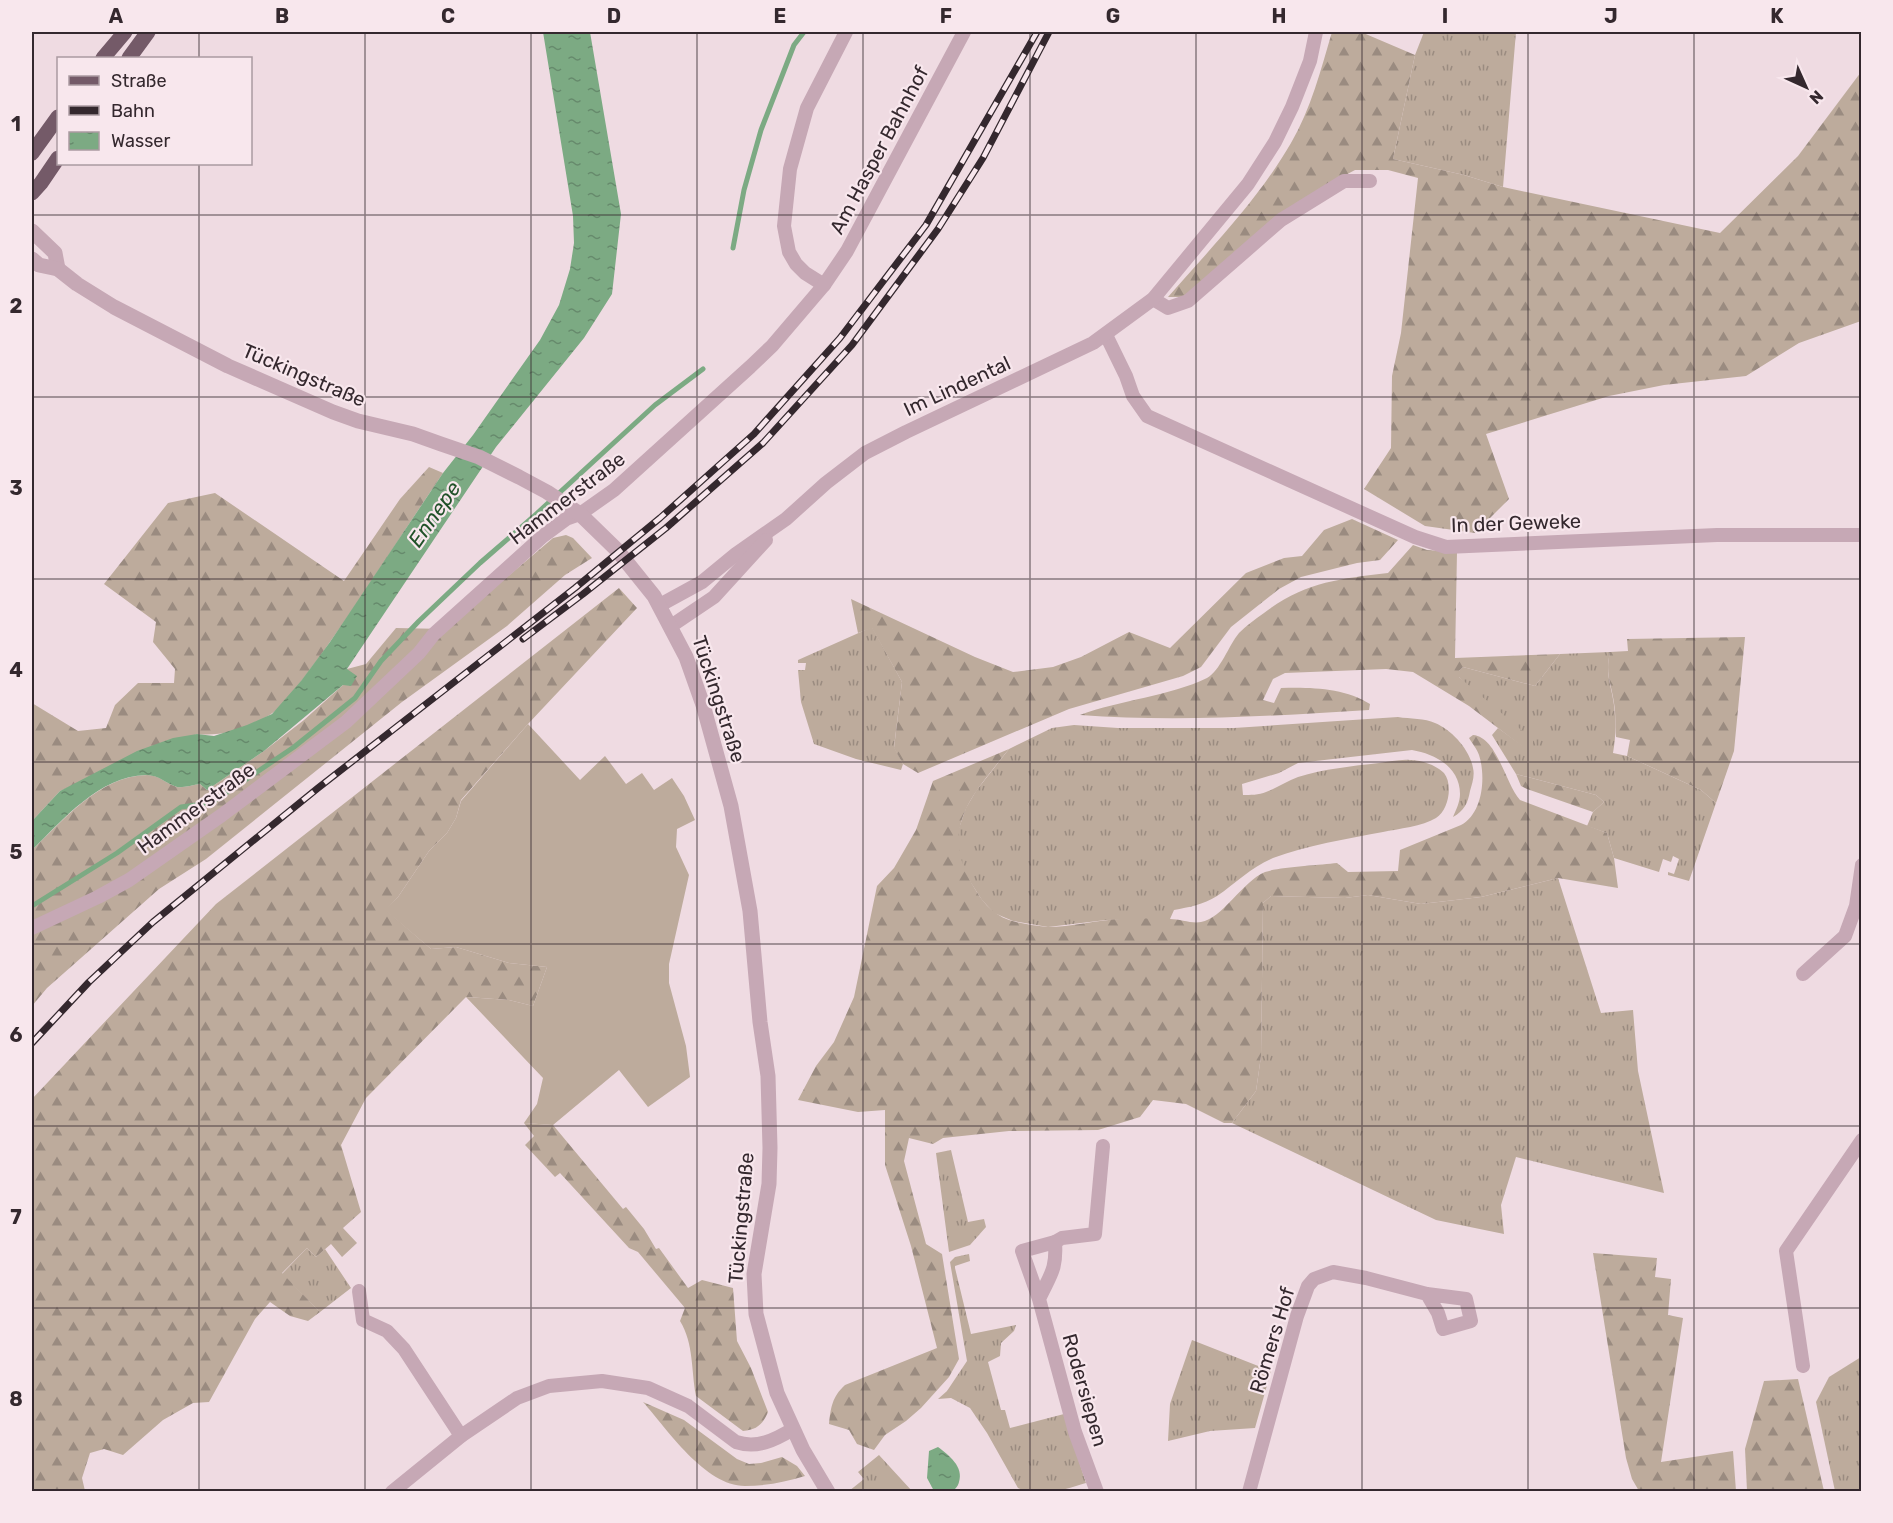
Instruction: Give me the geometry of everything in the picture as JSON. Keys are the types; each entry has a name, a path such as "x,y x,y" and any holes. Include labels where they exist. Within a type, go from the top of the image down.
{"main road":[{"path":"104,57 125,32"},
{"path":"130,57 148,32"},
{"path":"32,153 57,118"},
{"path":"32,193 42,183 57,160"}],"street":[{"path":"824,285 805,273 796,264 789,252 784,226 790,169 807,108 846,32"},
{"name":"Am Hasper Bahnhof","path":"824,285 848,251 964,32"},
{"name":"Im Lindental","path":"660,605 702,582 786,519 865,453 1106,335 1153,299 1248,184 1275,142 1310,62 1316,32"},
{"path":"1153,299 1168,308 1188,301 1281,220 1344,181 1370,181"},
{"name":"Tückingstraße","path":"32,231 55,253 58,269"},
{"name":"Tückingstraße","path":"32,259 39,265 58,269 114,307 228,366 333,412 358,421 413,434 478,458 519,477 580,514 617,550 660,605 686,657 706,717 731,806 750,911 760,1022 768,1076 769,1137 769,1184 754,1274 756,1314 777,1393 793,1429 828,1491"},
{"name":"Hammerstraße","path":"32,928 129,880 222,815 346,722 419,653 434,634 543,536 614,490 740,376 772,346 824,285"},
{"name":"In der Geweke","path":"1106,335 1126,376 1132,396 1147,416 1415,537 1446,546 1717,535 1862,535"},
{"name":"Im Lindental","path":"671,626 714,597 786,519"},
{"path":"1803,974 1845,936 1856,906 1862,865"},
{"path":"1803,1366 1786,1251 1862,1140"},
{"name":"Rodersiepen","path":"1097,1491 1075,1432 1039,1299 1022,1251 1062,1238 1095,1234 1103,1146"},
{"path":"1039,1299 1054,1271 1056,1260 1054,1242"},
{"name":"Römers Hof","path":"1249,1491 1297,1316 1308,1286 1314,1279 1333,1272 1427,1294"},
{"path":"360,1291 363,1320 387,1331 404,1349 461,1436"},
{"path":"392,1491 461,1436 517,1398 549,1386 602,1381 648,1388 688,1406 744,1445 753,1446 766,1443 793,1429"}],"green space":[{"path":"1332,32 1361,32 1415,55 1393,159 1464,175 1503,187 1720,233 1798,156 1861,72 1861,321 1799,343 1746,376 1664,385 1609,396 1486,434 1509,499 1475,533 1425,526 1364,489 1391,448 1392,376 1401,333 1418,178 1388,170 1355,170 1325,186 1185,297 1168,297 1249,204 1291,143 1310,103"},
{"path":"1424,32 1516,32 1503,187 1464,175 1393,159 1415,55"},
{"path":"429,467 443,473 318,659 277,710 263,719 235,730 216,734 197,734 60,791 32,821 32,703 78,731 106,728 115,705 138,683 174,683 175,669 153,642 156,622 104,584 168,503 215,493 344,581 400,499"},
{"path":"1352,519 1398,540 1380,560 1357,563 1301,577 1279,589 1231,627 1201,667 1183,676 1069,709 918,773 903,764 894,748 902,682 872,628 858,633 851,599 975,657 1013,672 1053,667 1081,657 1129,632 1170,648 1246,573 1284,558 1302,556 1324,530"},
{"path":"566,535 573,538 592,558 565,575 507,626 402,702 206,859 159,889 47,988 32,1006 32,850 69,814 98,792 130,777 152,775 177,787 200,784 207,790 304,720 343,685 347,669 366,664 396,628 446,629 553,538"},
{"path":"1413,545 1427,550 1457,552 1455,658 1560,654 1535,686 1463,667 1459,671 1459,677 1533,740 1533,746 1527,750 1469,706 1413,672 1386,669 1285,673 1273,679 1263,700 1274,703 1281,688 1315,688 1360,699 1370,704 1369,710 1188,718 1080,715 1177,689 1207,678 1216,670 1239,633 1279,603 1308,588 1353,577 1388,573"},
{"path":"619,588 637,608 528,724 461,800 456,818 447,833 429,851 398,897 386,910 431,949 456,947 509,963 547,967 533,1006 509,1000 466,997 366,1098 341,1145 361,1212 343,1228 357,1243 342,1257 331,1244 316,1257 307,1248 282,1273 320,1312 308,1321 290,1316 270,1302 255,1319 209,1402 193,1403 163,1420 123,1455 104,1449 90,1453 82,1478 85,1491 32,1491 32,1099 216,904"},
{"path":"872,627 902,682 894,747 903,764 901,770 856,759 814,744 801,702 798,670 805,670 806,663 798,663 798,660"},
{"path":"1745,637 1734,751 1716,803 1701,790 1627,756 1630,740 1616,737 1615,707 1608,672 1610,652 1628,651 1627,639"},
{"path":"1610,652 1608,673 1615,723 1613,753 1627,756 1701,790 1716,803 1689,881 1668,875 1668,872 1674,874 1679,859 1673,856 1671,862 1663,859 1659,872 1614,858 1607,833 1587,826 1593,812 1604,802 1596,795 1516,774 1492,735 1498,728 1527,749 1459,677 1459,671 1463,667 1535,686 1560,654"},
{"path":"1398,717 1422,719 1441,726 1459,741 1468,754 1474,774 1468,799 1460,812 1453,817 1460,797 1456,776 1445,763 1421,752 1412,750 1298,763 1279,773 1242,784 1243,795 1263,793 1298,777 1318,772 1406,760 1428,764 1444,773 1449,790 1447,803 1440,814 1431,821 1313,846 1273,858 1212,899 1174,910 1170,919 1106,920 1048,927 1013,921 994,913 982,900 966,875 958,854 958,831 966,808 976,791 1009,749 1052,728 1074,725 1118,728 1234,728"},
{"path":"528,724 580,780 605,756 626,784 642,773 654,790 672,778 684,796 695,820 677,829 676,847 689,875 669,964 669,983 686,1046 690,1077 648,1107 619,1070 553,1125 524,1123 537,1104 543,1078 466,997 509,1000 533,1006 547,967 509,963 456,947 431,949 385,910 398,897 429,851 447,833 456,818 461,801"},
{"path":"1473,735 1481,738 1494,752 1520,800 1607,833 1614,858 1618,888 1558,878 1481,897 1421,904 1368,895 1345,898 1271,896 1263,903 1261,1056 1256,1091 1232,1123 1224,1123 1186,1104 1153,1100 1140,1117 1098,1130 1009,1131 943,1138 933,1144 909,1138 904,1161 926,1244 942,1254 959,1359 949,1377 921,1408 885,1435 874,1450 857,1444 849,1430 829,1424 833,1403 845,1385 937,1348 911,1246 885,1165 885,1110 858,1112 798,1100 816,1066 834,1042 854,997 877,886 894,868 916,830 933,781 1009,749 972,798 959,831 959,848 964,868 983,900 1003,917 1016,922 1047,927 1120,919 1174,919 1201,922 1217,914 1249,883 1271,870 1337,863 1348,872 1398,871 1400,850 1461,825 1474,812 1481,794 1482,774 1479,755 1469,738"},
{"path":"1516,774 1596,795 1604,802 1593,812 1527,789 1521,786"},
{"path":"1558,878 1601,1013 1633,1010 1638,1071 1664,1193 1516,1157 1501,1205 1504,1234 1436,1220 1232,1123 1256,1091 1261,1056 1263,903 1271,896 1345,898 1368,895 1421,904 1481,897"},
{"path":"524,1123 553,1125 623,1209 626,1207 688,1288 702,1280 733,1288 737,1341 751,1368 768,1412 759,1426 743,1431 696,1396 690,1348 680,1321 685,1308 638,1252 629,1248 560,1173 555,1177 525,1145 534,1136"},
{"path":"951,1150 968,1222 984,1219 986,1227 970,1245 949,1252 936,1153"},
{"path":"307,1248 316,1257 325,1249 351,1288 320,1312 282,1274"},
{"path":"1593,1253 1657,1258 1655,1277 1671,1279 1668,1315 1683,1318 1661,1462 1733,1451 1736,1491 1639,1491 1632,1479 1626,1458"},
{"path":"969,1254 970,1261 955,1266 955,1268 971,1334 1016,1325 1014,1331 1001,1343 1000,1356 988,1362 1001,1410 1005,1410 1010,1428 1064,1414 1086,1483 1043,1493 1018,1488 970,1408 951,1398 938,1399 947,1391 967,1361 950,1262 955,1257"},
{"path":"1192,1340 1271,1371 1255,1428 1210,1431 1168,1441 1170,1404"},
{"path":"1861,1357 1861,1491 1835,1491 1816,1402 1829,1377"},
{"path":"1798,1379 1824,1491 1747,1491 1745,1449 1764,1381"},
{"path":"643,1402 684,1420 737,1459 749,1464 782,1457 797,1466 805,1476 783,1482 745,1486 716,1477 688,1454"},
{"path":"879,1455 912,1491 849,1491 864,1479 858,1472"}],"water":[{"name":"Ennepe","path":"543,32 590,32 621,214 612,294 584,338 496,447 347,669 357,676 351,686 343,685 264,751 207,790 200,784 177,787 151,775 129,777 97,791 69,813 32,850 32,821 60,791 137,751 173,738 197,734 214,736 272,714 301,681 330,642 443,473 473,435 540,340 559,305 570,269 574,243 573,216"},
{"path":"938,1447 951,1458 959,1471 958,1486 949,1492 934,1491 927,1478 929,1451"}],"waterway":[{"path":"733,248 744,190 761,130 794,45 804,32"},
{"path":"32,906 117,853 181,807 211,803 294,747 355,698 381,661 480,563 655,405 703,369"}],"railway":[{"path":"32,1043 89,982 153,922 318,788 575,588 660,518 754,434 840,338 926,225 1037,32"},
{"path":"523,639 666,528 763,443 852,345 938,229 983,158 1049,32"}]}
